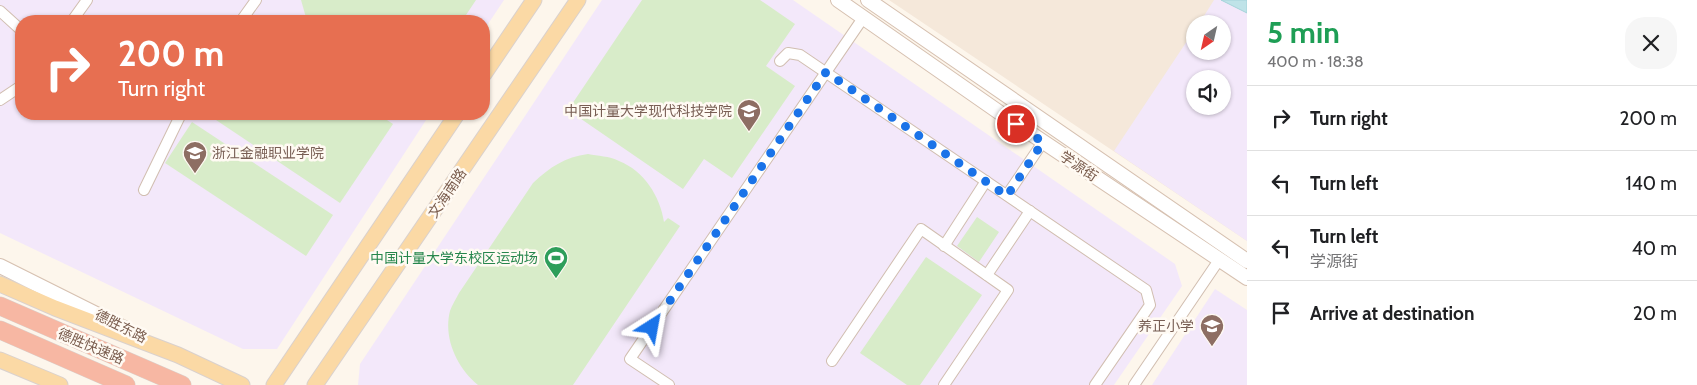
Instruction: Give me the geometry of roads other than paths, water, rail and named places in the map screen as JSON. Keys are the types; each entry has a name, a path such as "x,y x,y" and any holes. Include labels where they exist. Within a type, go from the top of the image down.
{"highway":[{"name":"德胜快速路","path":"0,306 182,385"},
{"name":"德胜快速路","path":"0,330 126,385"}],"main road":[{"path":"490,65 534,0"},
{"name":"文海南路","path":"315,385 578,0"},
{"name":"学源街","path":"838,0 1043,142 1247,278"},
{"path":"868,0 1247,261"},
{"path":"274,385 453,120"},
{"name":"德胜东路","path":"0,266 242,385"},
{"path":"0,284 55,308 178,355"},
{"path":"0,360 60,385"}],"street":[{"path":"76,15 87,0"},
{"path":"245,15 256,0"},
{"path":"0,10 15,24"},
{"path":"669,385 630,359 863,18"},
{"path":"780,61 788,52 800,54 1146,290 1150,305 1096,385"},
{"path":"0,100 15,90"},
{"path":"144,190 179,120"},
{"path":"1007,196 1043,142"},
{"path":"944,246 986,182"},
{"path":"987,275 1030,211"},
{"path":"832,361 921,230 1008,290 944,385"},
{"path":"1134,385 1219,260"}],"water":[{"path":"1221,0 1247,0 1247,13"}],"place":[{"name":"中国计量大学现代科技学院","path":"749,132"},
{"name":"浙江金融职业学院","path":"195,174"},
{"name":"中国计量大学东校区运动场","path":"556,279"},
{"name":"养正小学","path":"1212,347"}]}
